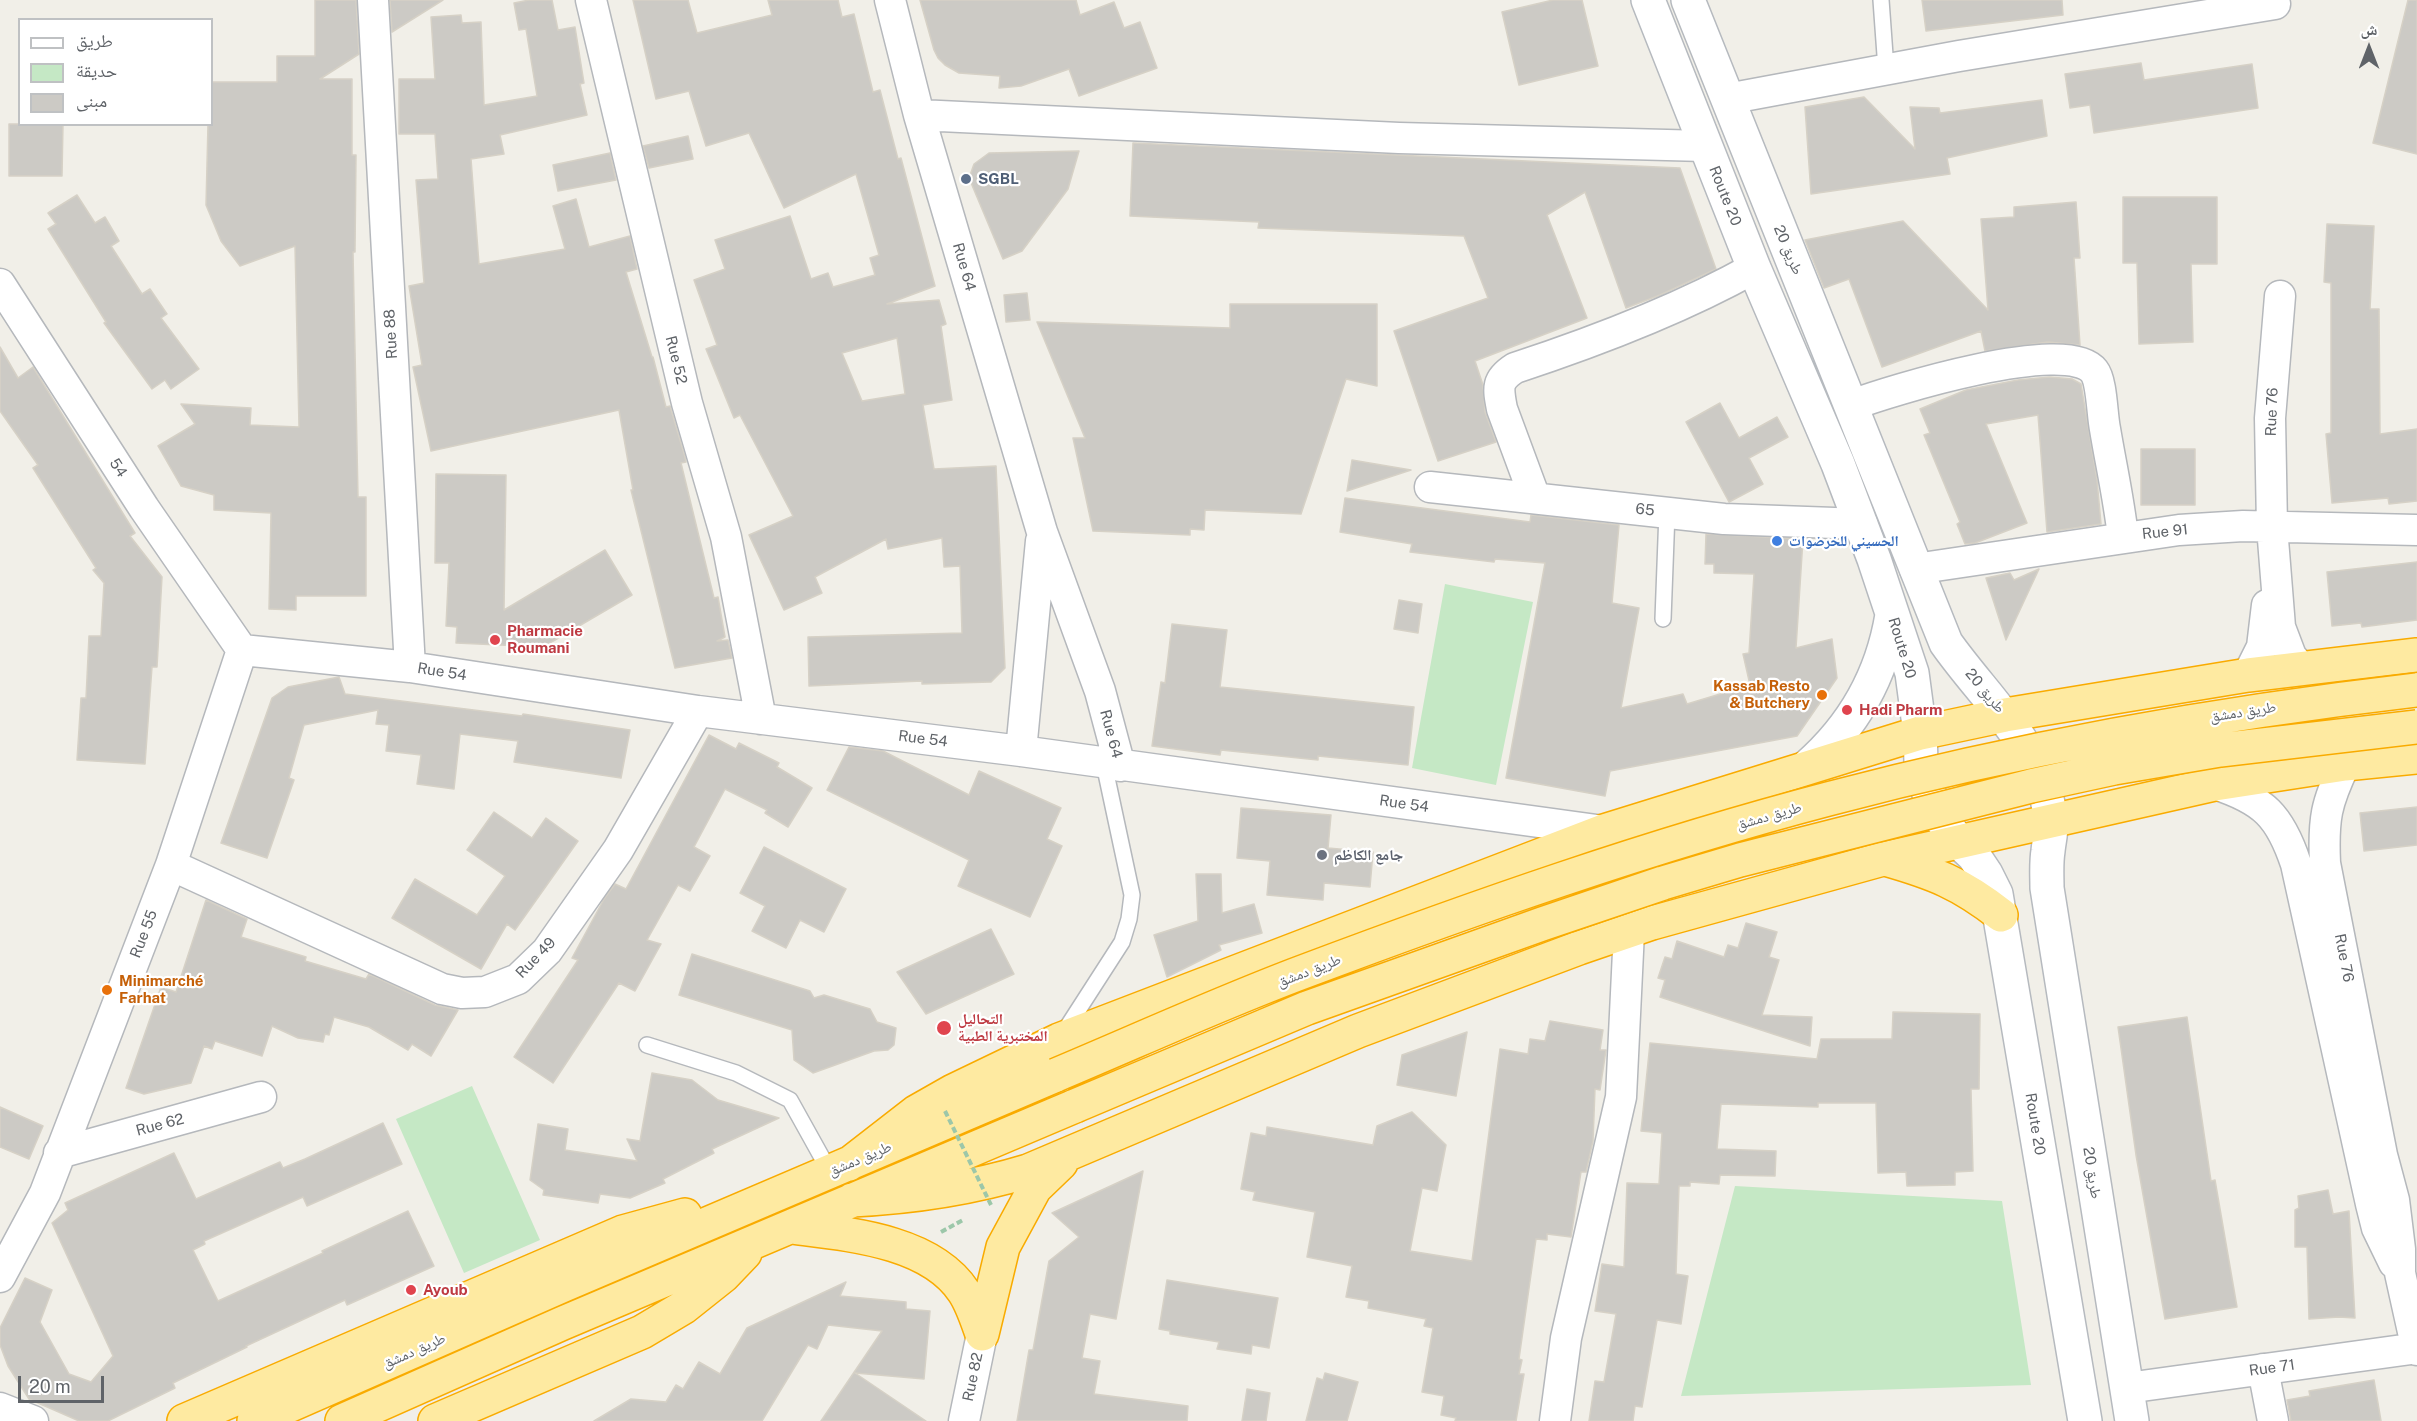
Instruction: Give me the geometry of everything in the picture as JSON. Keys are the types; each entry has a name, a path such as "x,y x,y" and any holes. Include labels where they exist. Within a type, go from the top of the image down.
{"highway":[{"path":"839,1168 908,1118 944,1096 1059,1040 1604,831 1920,733 2005,715 2248,675 2417,655"},
{"name":"طريق دمشق","path":"254,1421 564,1285 1296,975 1547,884 1776,813 1898,782 2121,733 2297,704 2417,690"},
{"path":"342,1421 563,1323 1307,1008 1564,916 1740,860 2031,786 2114,768 2220,750 2417,727"},
{"path":"852,1200 941,1193 985,1184 1028,1171 1358,1031 1629,931 1883,859 2215,784 2345,764 2417,757"},
{"path":"1883,859 1948,880 1976,896 2001,915"},
{"path":"982,1334 1003,1247 1013,1226 1035,1188 1071,1154"},
{"path":"184,1421 623,1232 664,1219 707,1210 749,1206"},
{"path":"790,1227 871,1239 917,1255 941,1268 963,1290 982,1334"},
{"path":"435,1421 642,1332 684,1307 723,1276 757,1241"}],"main road":[{"name":"Route 20","path":"1648,0 1754,268 1862,524 1912,673 1920,733 1921,762 1928,791 1940,817 1958,841 1974,856 1996,894 2085,1421"},
{"name":"طريق 20","path":"1688,0 1946,643 2005,715 2035,766 2051,821 2047,854 2047,888 2132,1421"},
{"path":"1807,767 1839,736 1864,699 1882,658 1892,615"},
{"path":"1912,673 1932,676 1942,672 1957,659"}],"street":[{"name":"Rue 88","path":"373,0 410,668"},
{"name":"Rue 52","path":"591,0 687,403 726,537 761,719"},
{"name":"Rue 64","path":"890,0 919,115 1042,532 1100,691 1112,765"},
{"path":"1727,99 2145,24 2275,4"},
{"path":"919,115 1399,138 1706,147"},
{"path":"1535,498 1502,409 1499,394 1500,381 1507,373 1642,321 1702,295 1754,268"},
{"name":"54","path":"0,284 144,508 242,650"},
{"name":"Rue 76","path":"2280,296 2270,418 2272,527 2280,627 2290,656 2301,668"},
{"path":"1852,405 1928,380 1996,366 2047,360 2089,366 2097,377 2118,494 2122,537"},
{"name":"65","path":"1430,487 1724,519 1862,524"},
{"name":"Rue 91","path":"1915,569 2122,537 2210,527 2417,531"},
{"name":"Rue 76","path":"2248,675 2259,655 2265,632 2272,527"},
{"name":"Rue 64","path":"1021,751 1042,532"},
{"name":"Rue 54","path":"242,650 410,668 698,711 1021,751 1604,831"},
{"name":"Rue 55","path":"0,1277 45,1193 171,866 242,650"},
{"name":"Rue 49","path":"171,866 442,988 462,993 485,992 518,980 547,951 618,850 698,711"},
{"name":"Rue 76","path":"2345,764 2330,795 2324,828 2325,862 2317,895 2337,1053 2377,1228 2400,1273"},
{"name":"Rue 76","path":"2215,784 2244,793 2268,811 2286,835 2296,864 2317,895 2394,1200 2400,1248 2400,1273 2417,1349"},
{"path":"1555,1421 1566,1338 1621,1097 1629,931"},
{"name":"Rue 76","path":"2337,1053 2382,1155"},
{"name":"Rue 62","path":"59,1153 261,1097"},
{"name":"Rue 82","path":"964,1421 982,1334"},
{"name":"Rue 71","path":"2127,1388 2417,1349"},
{"path":"2263,1369 2273,1421"},
{"path":"0,1408 33,1421"}],"lane":[{"path":"1881,0 1886,69"},
{"path":"1663,619 1667,512"},
{"path":"1059,1040 1122,942 1130,919 1132,895 1112,765"},
{"path":"648,1045 736,1073 790,1100 839,1168"}],"path":[{"path":"945,1111 991,1205 986,1208"},
{"path":"917,1255 930,1238 969,1217"}],"green space":[{"path":"1445,584 1533,602 1496,785 1412,768"},
{"path":"472,1086 540,1240 464,1273 396,1119"},
{"path":"1735,1186 2002,1201 2031,1385 1681,1396"}],"building":[{"path":"315,0 356,0 359,54 320,79 352,79 352,155 356,155 355,252 353,252 358,497 366,497 366,596 296,596 296,610 269,609 271,513 214,510 214,495 181,486 158,446 195,424 181,404 251,408 250,425 299,427 295,246 240,266 221,241 206,205 208,126 213,126 213,82 277,82 277,56 315,56"},
{"path":"390,0 443,0 392,32"},
{"path":"529,0 552,0 558,30 575,27 584,83 580,84 587,115 500,135 504,154 471,159 479,264 565,249 553,206 576,199 589,247 630,236 637,269 626,272 666,407 670,406 685,457 686,462 681,463 714,598 718,597 725,637 717,641 728,640 732,658 675,668 631,490 633,490 619,410 431,451 413,367 422,365 409,286 424,283 416,180 438,179 435,134 399,134 399,79 435,79 431,17 461,15 462,23 481,22 484,105 537,96 526,29 519,30 514,3"},
{"path":"633,0 688,0 697,33 772,15 768,0 838,0 842,17 854,14 873,92 880,90 898,159 901,158 935,286 887,304 939,300 946,324 941,326 952,400 923,405 934,469 996,466 1005,668 991,682 922,684 922,681 809,686 808,637 962,633 960,566 944,567 942,538 888,549 886,539 815,577 822,593 784,610 749,535 793,516 740,415 734,418 706,349 717,345 694,280 725,269 715,240 790,216 811,279 828,273 833,287 875,275 870,258 879,255 856,174 784,208 749,133 706,146 689,91 656,99","holes":["897,338 905,394 862,401 842,353"]},
{"path":"920,0 1076,0 1080,15 1114,2 1124,28 1140,22 1157,68 1079,96 1069,69 1021,86 999,88 1000,76 959,73 938,58"},
{"path":"1553,0 1582,0 1598,66 1519,85 1502,12"},
{"path":"1922,0 2062,0 2063,15 1926,31"},
{"path":"2408,0 2417,0 2417,154 2373,143"},
{"path":"2141,63 2144,80 2252,64 2258,108 2094,133 2090,105 2070,108 2065,74"},
{"path":"1864,97 1915,149 1910,107 1939,108 1940,113 2042,100 2047,136 1947,158 1950,174 1811,194 1805,107"},
{"path":"9,124 63,126 62,176 9,176"},
{"path":"688,136 693,159 649,168 643,146"},
{"path":"1133,143 1680,168 1716,269 1626,308 1585,192 1547,215 1587,318 1475,361 1483,385 1485,412 1496,442 1438,461 1394,331 1488,298 1464,236 1258,228 1259,222 1130,216"},
{"path":"1079,151 1068,189 1022,251 1003,259 969,178 974,164 989,153"},
{"path":"610,153 616,180 558,191 553,165"},
{"path":"77,195 95,223 105,217 119,241 111,246 142,294 150,289 167,314 161,318 199,369 171,389 165,380 152,389 104,323 106,322 48,229 56,224 48,213"},
{"path":"2123,197 2217,197 2217,264 2191,264 2193,342 2139,344 2137,263 2123,263"},
{"path":"2076,202 2080,258 2074,258 2080,345 2048,342 1985,351 1981,331 1882,367 1849,279 1824,288 1805,240 1903,221 1988,310 1981,219 2014,217 2014,207"},
{"path":"2327,224 2374,226 2370,309 2379,309 2380,434 2417,429 2417,501 2389,504 2388,498 2332,503 2326,434 2331,433 2331,283 2324,282"},
{"path":"1027,293 1030,320 1006,322 1004,295"},
{"path":"1230,304 1377,304 1377,386 1346,379 1301,514 1205,510 1204,530 1190,529 1190,535 1093,531 1073,438 1085,438 1037,322 1230,328"},
{"path":"0,347 18,378 33,367 135,533 130,536 162,577 157,667 152,667 145,764 77,760 81,698 86,698 89,636 101,636 104,583 93,570 96,568 33,468 38,465 0,411"},
{"path":"2050,377 2072,379 2081,384 2097,480 2101,524 2047,532 2038,415 1986,424 2027,523 1975,543 1965,544 1957,524 1960,522 1924,435 1930,433 1920,409 1966,390 2018,380"},
{"path":"1720,403 1739,438 1777,417 1788,437 1749,458 1763,484 1729,502 1686,422"},
{"path":"2141,449 2195,449 2195,505 2141,505"},
{"path":"1352,460 1411,470 1347,491"},
{"path":"436,474 506,475 504,610 605,550 632,595 543,647 456,643 457,627 446,626 449,563 435,563"},
{"path":"1345,498 1530,522 1531,515 1619,525 1612,603 1639,608 1621,708 1683,694 1687,704 1750,685 1743,654 1749,653 1754,574 1714,573 1714,564 1705,564 1706,534 1803,539 1796,648 1832,639 1837,678 1797,736 1610,771 1605,796 1506,778 1545,563 1495,559 1494,562 1410,552 1412,544 1340,532"},
{"path":"2417,562 2417,620 2362,627 2361,623 2332,626 2327,572"},
{"path":"2039,569 2006,640 1986,578 2010,573 2014,580"},
{"path":"1399,600 1422,604 1418,633 1394,629"},
{"path":"1172,624 1227,630 1220,687 1414,707 1408,765 1318,756 1318,760 1221,750 1220,755 1152,746 1161,682 1165,683"},
{"path":"339,677 345,694 522,716 523,714 630,730 621,778 514,762 518,741 460,734 454,789 417,784 421,755 386,751 389,725 376,724 378,710 304,725 289,778 294,780 267,858 221,843 272,698 288,687"},
{"path":"709,735 736,749 739,743 779,763 777,767 812,788 788,827 765,813 767,810 725,789 694,847 710,856 690,891 678,885 647,940 661,944 635,991 619,983 553,1083 514,1057 578,960 572,958 604,899 615,884 626,889"},
{"path":"849,747 883,751 969,795 979,771 1061,808 1047,839 1062,846 1030,917 958,886 969,860 827,790"},
{"path":"2417,807 2417,845 2364,851 2360,813"},
{"name":"جامع الكاظم","path":"1241,808 1331,815 1328,848 1373,852 1370,887 1324,883 1323,900 1267,895 1270,861 1237,858"},
{"path":"494,812 532,838 546,818 578,841 515,930 507,924 481,969 392,918 415,879 477,915 505,876 467,850"},
{"path":"764,847 846,889 824,932 800,920 786,948 752,931 765,906 740,893"},
{"path":"1196,874 1221,874 1222,913 1254,904 1262,933 1219,945 1221,950 1167,977 1154,935 1198,921"},
{"path":"206,900 247,919 241,937 306,957 305,961 366,979 369,974 435,1005 458,1010 431,1056 412,1044 408,1050 369,1027 334,1017 329,1035 325,1034 323,1042 298,1038 272,1026 262,1056 215,1041 212,1049 204,1046 191,1083 144,1094 126,1088 161,987 176,992"},
{"path":"1746,923 1777,932 1769,957 1779,960 1762,1015 1812,1017 1810,1046 1660,997 1665,980 1658,978 1665,957 1672,959 1677,941 1724,957 1728,945 1738,948"},
{"path":"991,929 1014,974 926,1014 897,972"},
{"path":"692,954 810,991 814,998 824,995 870,1009 877,1022 896,1028 894,1045 888,1050 874,1051 813,1073 794,1060 792,1030 679,995"},
{"path":"1893,1012 1980,1014 1979,1089 1971,1089 1973,1171 1955,1172 1955,1185 1907,1186 1906,1172 1878,1173 1876,1103 1818,1103 1818,1107 1721,1104 1717,1149 1776,1151 1775,1176 1720,1175 1719,1184 1690,1182 1690,1186 1679,1186 1676,1274 1688,1276 1681,1324 1657,1320 1642,1407 1635,1406 1633,1421 1589,1421 1595,1381 1604,1382 1616,1314 1595,1311 1602,1264 1624,1267 1627,1183 1659,1184 1662,1133 1641,1131 1650,1043 1817,1059 1821,1039 1892,1039"},
{"path":"2187,1017 2211,1181 2215,1180 2237,1307 2165,1319 2136,1155 2118,1027"},
{"path":"1550,1021 1603,1030 1600,1050 1606,1050 1600,1090 1595,1089 1593,1141 1586,1172 1581,1172 1571,1237 1547,1234 1547,1240 1536,1239 1519,1359 1522,1360 1519,1374 1524,1374 1516,1421 1455,1421 1456,1418 1441,1415 1444,1396 1422,1392 1433,1328 1424,1326 1426,1319 1368,1308 1369,1301 1346,1297 1352,1266 1307,1257 1315,1212 1253,1200 1255,1192 1241,1189 1251,1133 1266,1136 1267,1127 1373,1145 1377,1126 1412,1112 1446,1145 1437,1191 1422,1188 1410,1251 1472,1261 1500,1049 1528,1054 1530,1039 1545,1041"},
{"path":"1467,1032 1456,1096 1397,1085 1402,1055"},
{"path":"652,1073 692,1080 718,1100 779,1118 712,1149 714,1153 663,1179 665,1183 630,1198 600,1194 598,1203 543,1195 544,1190 530,1180 538,1124 568,1129 565,1150 637,1161 627,1139 640,1141"},
{"path":"0,1107 43,1126 29,1159 0,1147"},
{"path":"383,1123 402,1164 307,1206 303,1197 204,1241 205,1244 193,1250 218,1301 408,1211 434,1266 347,1305 345,1300 246,1346 173,1383 175,1388 108,1421 79,1421 29,1399 8,1366 0,1345 0,1328 25,1278 52,1290 40,1322 69,1374 91,1382 113,1356 52,1223 68,1210 65,1203 174,1153 196,1199 280,1162 283,1168"},
{"path":"1143,1171 1116,1319 1090,1314 1082,1358 1100,1361 1094,1394 1188,1406 1187,1421 1017,1421 1029,1350 1033,1350 1049,1261 1079,1237 1052,1213"},
{"path":"2328,1190 2333,1214 2349,1211 2355,1318 2309,1319 2307,1247 2295,1247 2295,1210 2299,1208 2298,1196"},
{"path":"1167,1280 1278,1298 1269,1348 1252,1345 1251,1354 1217,1349 1219,1342 1170,1334 1170,1331 1159,1329"},
{"path":"846,1282 840,1296 906,1302 906,1309 930,1311 924,1379 855,1373 926,1421 821,1421 882,1331 828,1325 817,1349 808,1345 762,1421 594,1421 631,1399 666,1402 676,1385 683,1389 699,1362 720,1374 747,1328"},
{"path":"1325,1373 1358,1382 1347,1421 1306,1421 1317,1378 1323,1380"},
{"path":"2374,1380 2381,1421 2291,1421 2287,1400 2310,1396 2309,1391"},
{"path":"1247,1389 1270,1393 1266,1421 1242,1421"}],"place":[{"name":"SGBL","path":"966,179"},
{"name":"الحسيني للخرضوات","path":"1777,541"},
{"name":"Pharmacie Roumani","path":"495,640"},
{"name":"Kassab Resto & Butchery","path":"1822,695"},
{"name":"Hadi Pharm","path":"1847,710"},
{"name":"جامع الكاظم","path":"1322,855"},
{"name":"Minimarché Farhat","path":"107,990"},
{"name":"التحاليل المختبرية الطبية","path":"944,1028"},
{"name":"Ayoub","path":"411,1290"}]}
